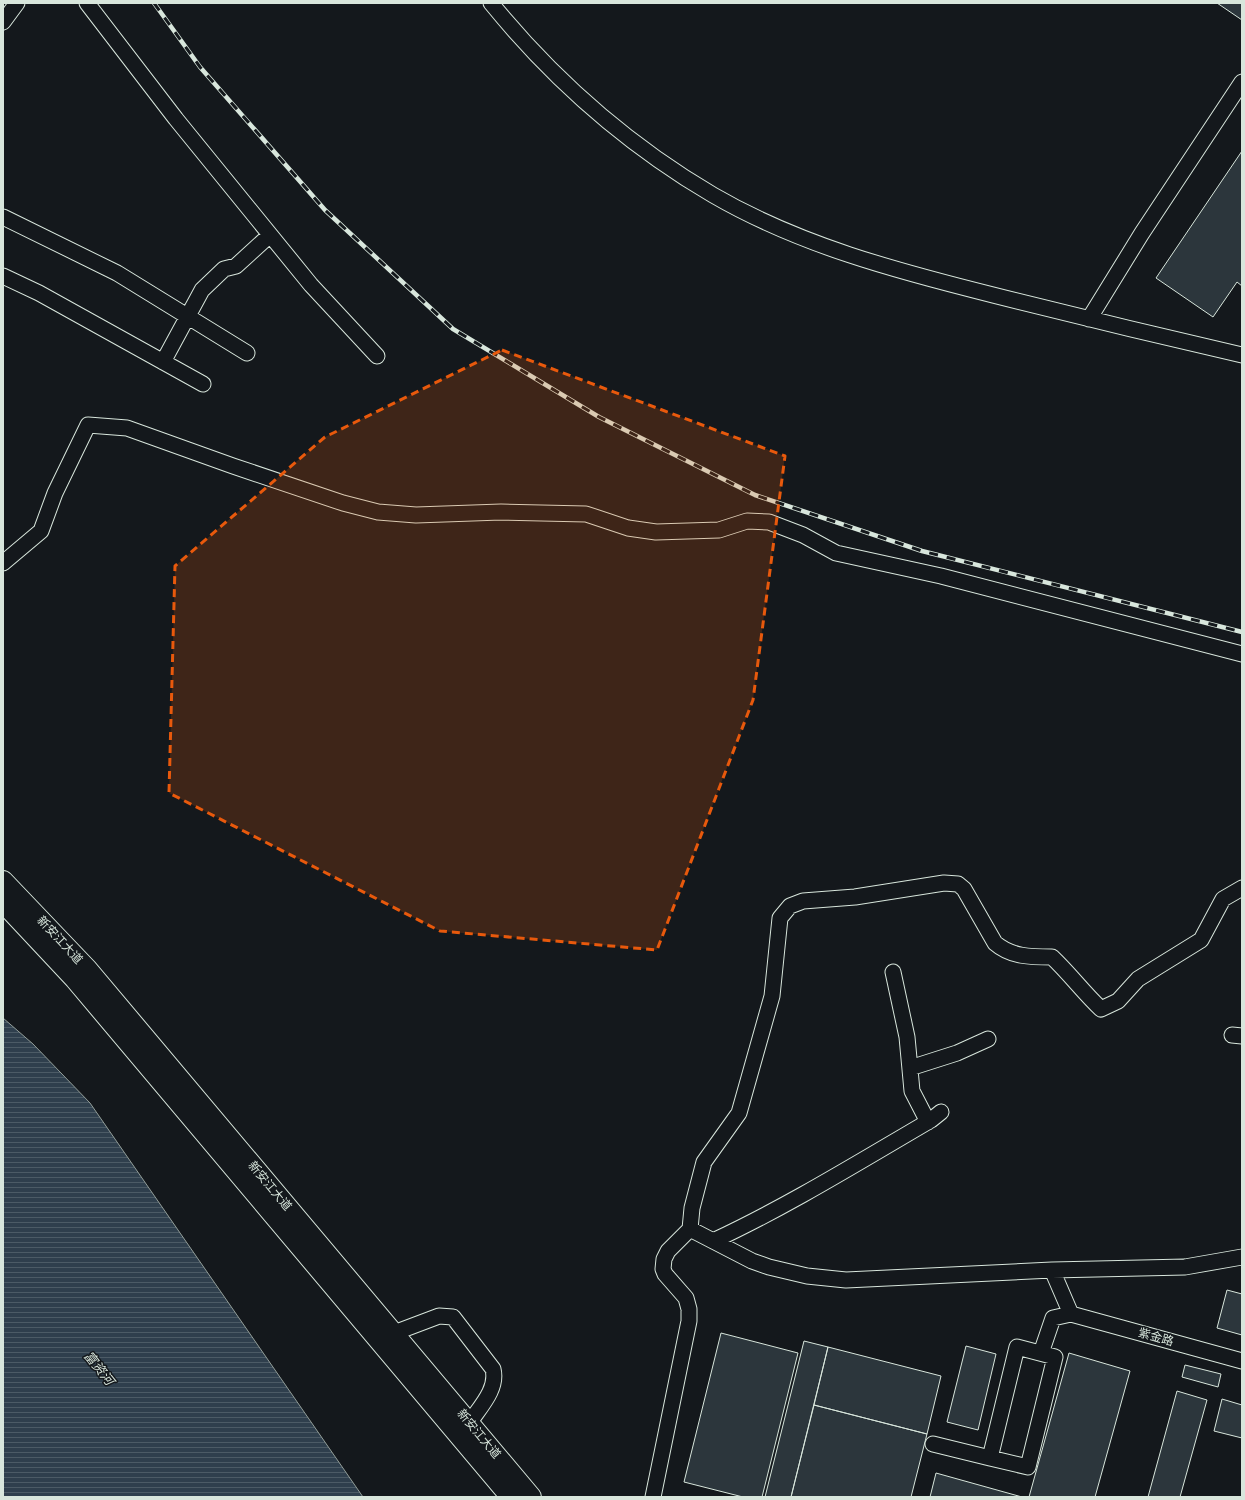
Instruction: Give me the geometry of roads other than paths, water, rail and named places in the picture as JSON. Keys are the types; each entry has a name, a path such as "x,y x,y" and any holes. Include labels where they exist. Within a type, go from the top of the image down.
{"main road":[{"name":"新安江大道","path":"3,881 87,969 470,1422 531,1497"},
{"name":"新安江大道","path":"3,902 80,985 511,1497"}],"street":[{"path":"3,22 17,3"},
{"path":"87,3 176,119 270,235 311,285 376,356"},
{"path":"491,3 534,53 610,123 678,173 720,199 794,234 872,263 1089,319 1242,355"},
{"path":"1089,319 1142,233 1242,82"},
{"path":"3,218 116,273 247,353"},
{"path":"163,362 202,290 224,269 236,266 270,235"},
{"path":"3,276 39,293 203,384"},
{"path":"3,563 41,531 55,493 88,425 127,428 343,503 378,512 416,515 500,512 586,514 628,528 656,532 719,530 747,521 769,522 803,535 836,553 941,576 1242,654"},
{"path":"653,1497 689,1321 689,1309 686,1298 665,1274 663,1263 668,1251 690,1229 692,1208 704,1162 739,1113 772,996 780,918 790,906 810,900 854,898 944,884 958,884 964,889 995,943 1000,948 1014,954 1029,957 1052,957 1067,971 1083,993 1101,1009 1118,1001 1138,978 1201,940 1224,899 1242,888"},
{"path":"893,972 907,1038 912,1091 928,1122"},
{"path":"910,1068 957,1054 988,1039"},
{"path":"713,1241 750,1224 928,1122 941,1112"},
{"path":"690,1229 752,1261 769,1267 826,1279 846,1280 1052,1270 1185,1267 1242,1257"},
{"path":"1041,1353 1052,1318 1071,1314 1052,1270"},
{"name":"紫金路","path":"1071,1314 1242,1361"},
{"path":"394,1333 439,1316 453,1317 493,1369 494,1374 491,1389 470,1422"},
{"path":"933,1444 990,1458 1028,1467 1055,1357 1016,1347 990,1458"}],"water":[{"name":"富资河","path":"3,1018 33,1044 90,1103 363,1497 3,1497"}],"railway":[{"path":"154,3 200,67 325,210 453,329 599,417 755,495 922,551 1242,632"}]}
